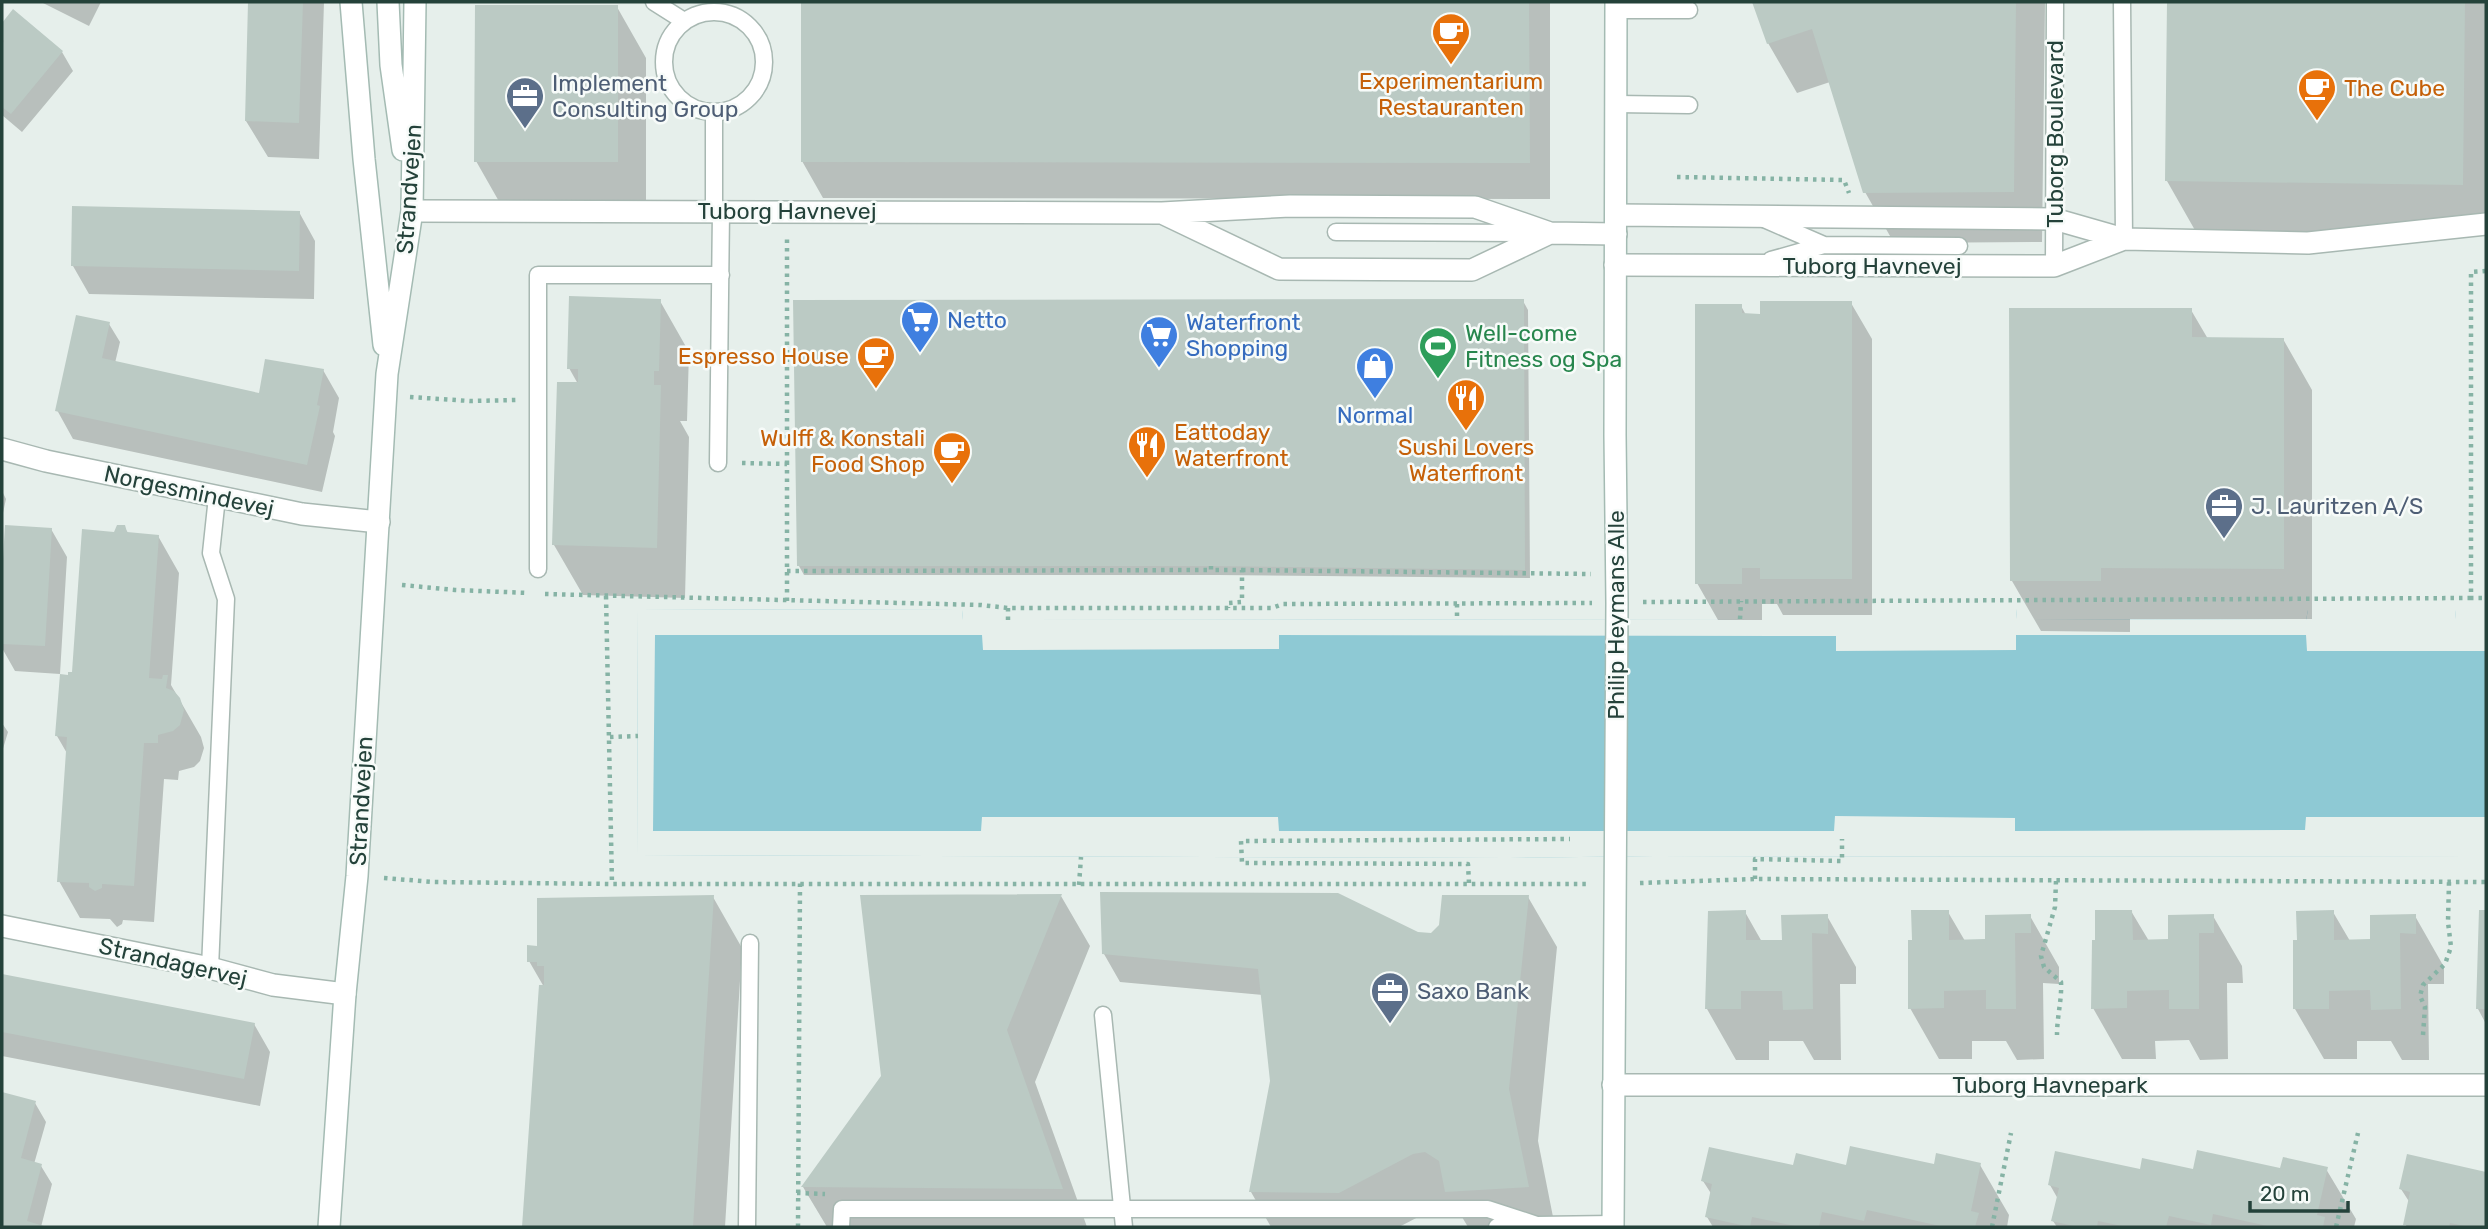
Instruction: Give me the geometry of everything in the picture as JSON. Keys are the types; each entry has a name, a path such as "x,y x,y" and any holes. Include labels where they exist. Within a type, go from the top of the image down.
{"street":[{"name":"Strandvejen","path":"351,2 387,385"},
{"path":"388,2 391,65 412,211"},
{"name":"Strandvejen","path":"329,1227 345,994 357,876 387,385 412,211 415,2"},
{"name":"Philip Heymans Alle","path":"1613,1226 1617,603 1616,6"},
{"name":"Tuborg Havnevej","path":"412,211 1163,214 1290,206 1475,207 1550,233"},
{"name":"Tuborg Havnevej","path":"1163,214 1279,269 1472,270 1550,233 1616,224 1755,216 2054,219 2124,239 2308,243 2486,225"},
{"name":"Tuborg Havnevej","path":"1615,265 2054,266 2124,239"},
{"name":"Norgesmindevej","path":"2,449 46,461 302,514 379,522"},
{"name":"Strandagervej","path":"2,926 211,968 273,985 345,994"},
{"name":"Tuborg Havnepark","path":"1613,1085 2486,1084"}],"lane":[{"path":"654,2 684,21"},
{"name":"Tuborg Boulevard","path":"2054,266 2055,2"},
{"path":"2122,2 2124,239"},
{"path":"1616,6 1689,10"},
{"path":"713,12 730,14 744,21 762,46 765,62 762,78 755,92 744,103 730,111 714,113 698,111 673,93 663,63 666,47 673,33 684,21 713,12"},
{"path":"1616,104 1689,105"},
{"path":"714,113 720,275 718,463"},
{"path":"1755,216 1825,245"},
{"path":"1336,232 1550,233"},
{"path":"1756,265 1825,245 1959,246"},
{"path":"538,569 538,275 720,275"},
{"path":"211,968 226,599 211,552 217,497"},
{"path":"747,1227 750,943"},
{"path":"1103,1015 1124,1227"},
{"path":"841,1227 842,1209 1488,1209 1537,1225"},
{"path":"1497,1227 1613,1226"}],"path":[{"path":"1677,177 1844,180 1849,193"},
{"path":"787,211 787,601"},
{"path":"2472,598 2471,272 2486,271"},
{"path":"387,385 470,401 504,400"},
{"path":"718,463 787,464"},
{"path":"787,571 1211,568 1616,575"},
{"path":"1228,608 1228,603 1242,602 1242,570"},
{"path":"606,596 612,884"},
{"path":"701,598 981,605 1008,608 1272,608 1283,604 2486,598"},
{"path":"1740,619 1741,601"},
{"path":"1457,604 1457,619"},
{"path":"1008,608 1008,620"},
{"path":"610,737 638,736"},
{"path":"1469,884 1468,864 1242,863 1241,841 1570,839"},
{"path":"1755,878 1755,859 1842,861 1842,839"},
{"path":"1079,885 1081,857"},
{"path":"357,876 433,882 761,883"},
{"path":"2056,881 2055,908 2041,956 2044,967 2061,982 2062,999 2057,1014 2057,1035"},
{"path":"2423,1035 2424,1007 2420,996 2423,985 2445,964 2451,947 2448,922 2449,882"},
{"path":"798,1227 800,883"},
{"path":"1992,1227 2011,1133"},
{"path":"2336,1227 2358,1133"},
{"path":"797,1194 813,1194"}],"water":[{"path":"637,609 962,610 963,620 1835,619 1835,609 2016,609 2017,619 2306,620 2308,610 2455,610 2456,619 2486,619 2486,857 638,855"}],"pier":[{"path":"637,609 962,610 963,620 1835,619 1835,609 2016,609 2017,619 2306,620 2308,610 2455,610 2456,619 2486,619 2486,651 2307,651 2306,635 2016,635 2016,650 1836,651 1836,636 1279,635 1279,649 983,650 982,635 655,635 653,831 981,831 982,817 1278,817 1279,831 1834,831 1835,816 2015,818 2015,831 2305,830 2306,817 2486,817 2486,857 638,855"}],"building":[{"path":"248,2 303,2 299,123 245,121"},
{"path":"801,2 1529,2 1530,163 801,162"},
{"path":"1752,2 2016,2 2014,192 1863,193 1812,29 1767,44"},
{"path":"2167,2 2465,2 2463,185 2165,181"},
{"path":"475,5 618,5 618,162 474,162"},
{"path":"13,9 63,51 11,114 2,107 2,23"},
{"path":"72,206 300,211 299,271 71,266"},
{"path":"569,296 661,299 659,371 654,371 654,385 661,385 657,548 552,545 557,382 578,382 578,369 567,369"},
{"name":"Waterfront Shopping","path":"1524,299 1525,570 1211,566 797,566 793,300"},
{"path":"1760,301 1852,301 1852,579 1760,579 1760,568 1742,568 1742,584 1695,584 1695,304 1742,304 1742,313 1760,314"},
{"path":"2009,308 2192,308 2192,337 2284,338 2284,569 2101,568 2101,581 2010,581"},
{"path":"76,315 110,322 102,358 259,393 265,359 324,369 317,405 320,406 307,465 55,411"},
{"path":"5,525 52,528 45,646 2,644"},
{"path":"117,525 125,525 127,532 159,535 149,678 162,679 163,675 168,675 166,688 174,691 180,698 184,710 180,725 173,731 158,735 158,743 144,743 134,886 102,884 102,888 95,891 89,887 89,883 57,882 67,737 55,736 60,674 68,675 68,672 72,672 82,529 114,532"},
{"name":"Saxo Bank","path":"1100,892 1338,893 1418,932 1431,933 1439,925 1442,895 1529,895 1509,1089 1529,1187 1445,1192 1439,1161 1425,1152 1413,1154 1339,1193 1249,1192 1270,1081 1258,969 1102,954"},
{"path":"1062,894 1007,1030 1063,1189 801,1187 881,1076 860,895"},
{"path":"714,895 693,1227 522,1227 539,985 544,985 544,966 537,966 537,962 527,962 527,945 537,946 537,898"},
{"path":"1746,910 1746,940 1782,940 1781,915 1828,914 1828,934 1812,933 1813,1009 1783,1010 1782,991 1741,991 1741,1009 1705,1009 1708,911"},
{"path":"1911,910 1949,910 1949,940 1985,939 1985,915 2031,914 2031,933 2015,933 2016,1009 1986,1009 1986,990 1944,991 1944,1008 1908,1009"},
{"path":"2095,910 2132,910 2133,940 2168,939 2168,915 2214,914 2214,933 2199,933 2199,1009 2169,1009 2169,990 2127,991 2127,1008 2091,1009"},
{"path":"2334,910 2334,940 2370,939 2370,915 2416,914 2416,934 2400,933 2401,1009 2371,1010 2370,990 2329,991 2329,1009 2293,1009 2293,940 2297,940 2296,911"},
{"path":"2479,910 2486,910 2486,1009 2476,1009"},
{"path":"2,974 255,1023 244,1079 2,1032"},
{"path":"2,1092 36,1101 21,1158 42,1164 27,1221 47,1227 2,1227"},
{"path":"1850,1146 1934,1164 1936,1153 1981,1163 1971,1211 1979,1213 1975,1227 1945,1227 1867,1210 1864,1221 1822,1212 1819,1227 1800,1227 1752,1217 1750,1227 1705,1217 1712,1184 1701,1181 1709,1147 1793,1165 1796,1153 1846,1165"},
{"path":"2197,1150 2280,1168 2283,1157 2328,1167 2317,1215 2325,1217 2323,1227 2272,1227 2213,1214 2211,1225 2169,1216 2166,1227 2127,1227 2098,1221 2097,1227 2078,1227 2051,1221 2059,1188 2048,1185 2055,1151 2140,1169 2142,1158 2193,1169"},
{"path":"2407,1154 2486,1172 2486,1227 2450,1223 2449,1227 2403,1225 2410,1192 2399,1189"}],"place":[{"name":"Experimentarium Restauranten","path":"1451,66"},
{"name":"The Cube","path":"2317,122"},
{"name":"Implement Consulting Group","path":"525,130"},
{"name":"Netto","path":"920,354"},
{"name":"Waterfront Shopping","path":"1159,369"},
{"name":"Well-come Fitness og Spa","path":"1438,380"},
{"name":"Espresso House","path":"876,390"},
{"name":"Normal","path":"1375,400"},
{"name":"Sushi Lovers Waterfront","path":"1466,432"},
{"name":"Eattoday Waterfront","path":"1147,479"},
{"name":"Wulff & Konstali Food Shop","path":"952,485"},
{"name":"J. Lauritzen A/S","path":"2224,540"},
{"name":"Saxo Bank","path":"1390,1025"}]}
